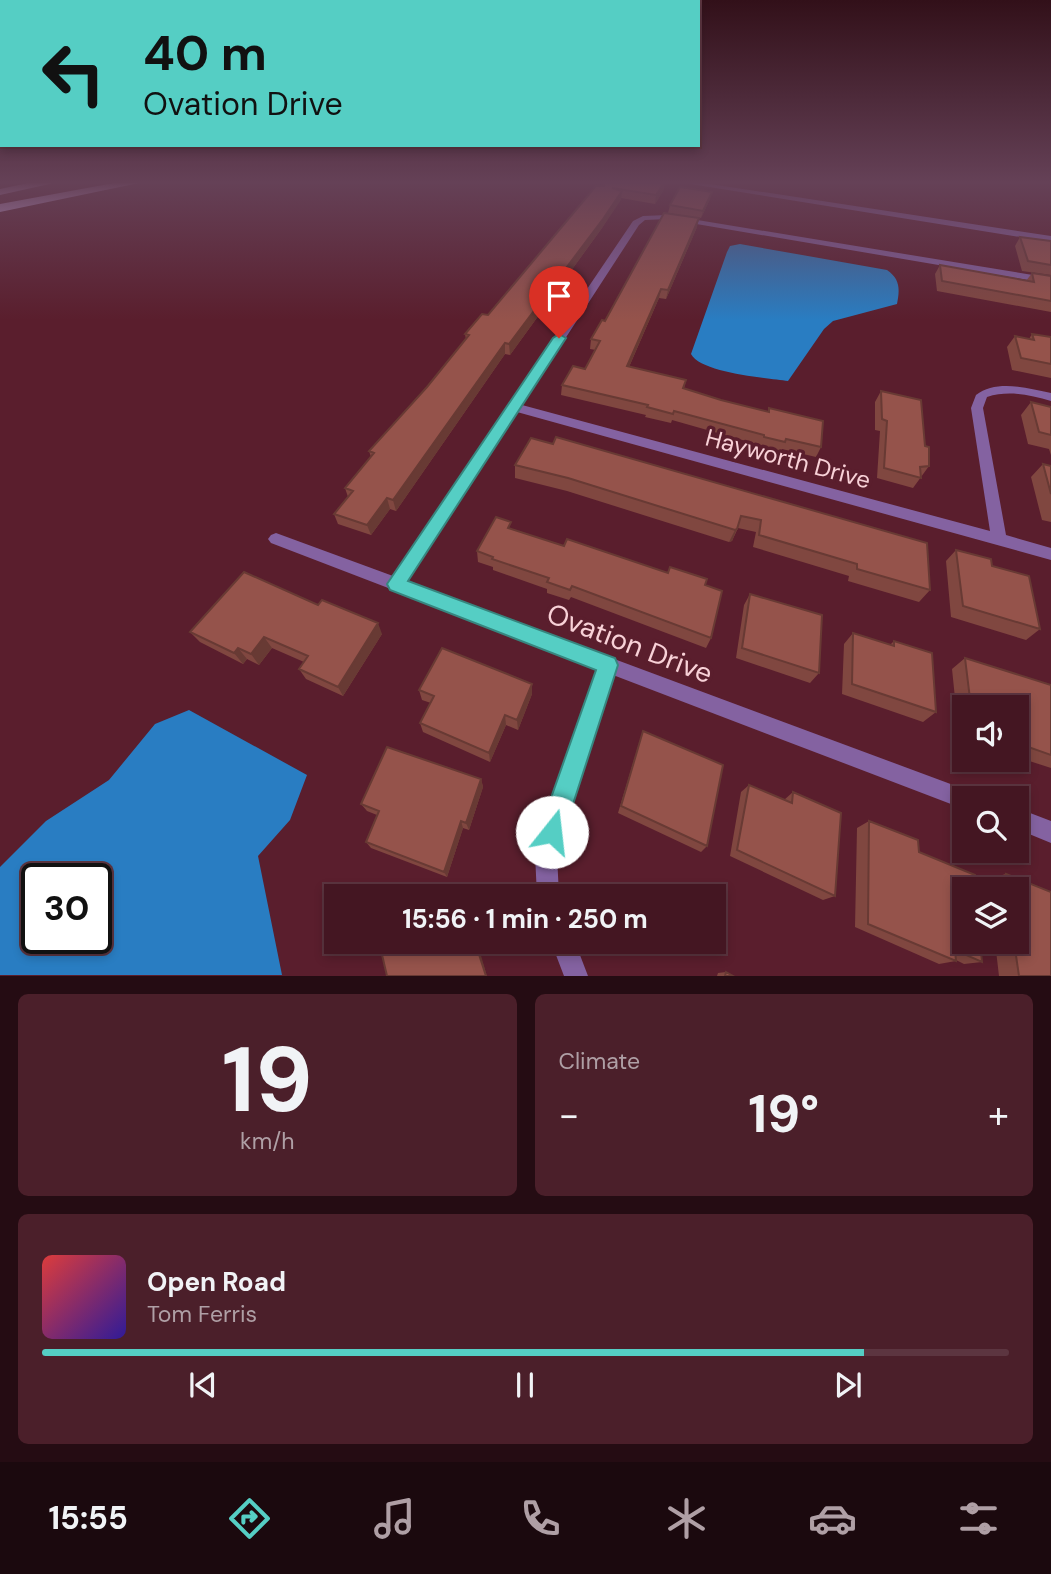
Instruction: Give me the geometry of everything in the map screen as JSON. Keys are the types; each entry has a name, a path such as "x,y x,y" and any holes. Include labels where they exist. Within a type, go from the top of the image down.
{"street":[{"path":"396,584 632,229"},
{"path":"741,229 1051,281"},
{"path":"983,229 1051,239"},
{"path":"999,540 977,408 982,395 997,389 1019,390 1051,397"},
{"name":"Hayworth Drive","path":"514,407 1051,554"},
{"name":"Ovation Drive","path":"276,539 952,794"},
{"path":"547,884 546,854 554,821 607,665"},
{"path":"1029,824 1051,832"},
{"path":"568,954 576,975"}],"water":[{"path":"740,244 887,270 898,285 897,304 833,321 824,329 788,381 735,374 707,366 691,354 727,252 730,246"},
{"path":"189,710 307,775 290,820 258,856 282,975 0,975 0,867 46,821 109,780 155,724"}],"building":[{"path":"560,229 596,229 509,344 505,343 393,500 387,498 367,525 334,514 353,491 345,488 374,453 369,451 427,387 469,335 465,334 482,314 488,315"},
{"path":"656,229 694,229 668,290 661,289 627,366 686,380 683,388 721,400 823,421 821,447 764,437 674,411 673,414 647,407 648,405 562,385 573,366 585,369 600,341 591,339 602,320 605,321"},
{"path":"1020,237 1051,241 1051,265 1028,261"},
{"path":"940,265 1034,282 1032,273 1051,276 1051,301 942,281"},
{"path":"1032,334 1051,337 1051,364 1021,358 1015,336 1034,340"},
{"path":"881,391 921,400 925,446 929,447 929,466 920,467 921,478 884,468 887,421 882,419"},
{"path":"1031,402 1051,407 1051,435 1039,432"},
{"path":"556,437 927,543 930,590 857,569 857,564 759,535 761,520 741,516 735,530 568,478 515,465 531,438 553,444"},
{"path":"1043,464 1051,466 1051,494"},
{"path":"496,517 511,522 508,528 564,546 567,539 668,573 670,567 707,579 705,585 722,591 711,638 572,586 570,590 547,582 549,578 492,559 493,557 477,551"},
{"path":"956,550 991,559 992,566 1029,576 1040,629 963,606"},
{"path":"244,572 318,605 322,600 378,623 338,687 299,669 308,656 264,637 251,654 238,648 234,653 190,632"},
{"path":"750,594 822,615 819,673 742,648"},
{"path":"853,633 894,646 894,641 932,653 936,712 852,684"},
{"path":"442,648 532,684 517,720 505,715 489,753 420,723 434,696 419,690"},
{"path":"965,658 1051,685 1051,755 1029,747 1029,695 970,695"},
{"path":"643,731 723,765 707,846 621,806"},
{"path":"387,747 481,779 466,823 461,821 444,872 366,842 379,811 361,804"},
{"path":"749,785 792,803 793,792 841,813 835,896 737,850"},
{"path":"869,821 918,840 919,852 975,875 952,877 952,954 955,954 956,961 868,924"},
{"path":"1029,883 1051,892 1051,976 1019,976 1016,954 1029,954"},
{"path":"382,954 479,954 486,976 387,976"},
{"path":"964,954 981,954 982,962"}],"route":[{"path":"552,832 557,810 607,665 396,584 559,338"}]}
